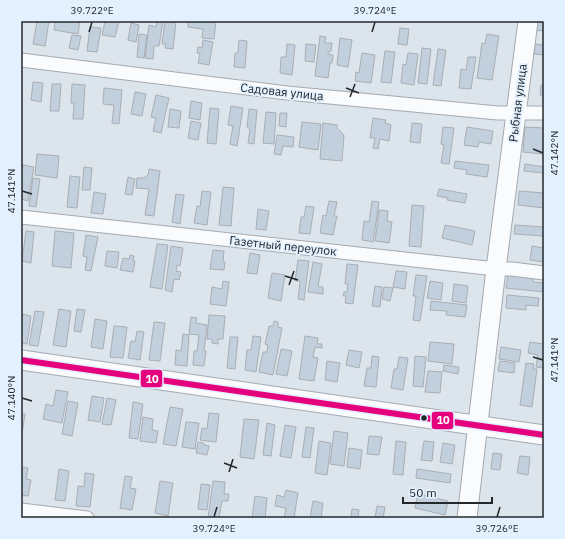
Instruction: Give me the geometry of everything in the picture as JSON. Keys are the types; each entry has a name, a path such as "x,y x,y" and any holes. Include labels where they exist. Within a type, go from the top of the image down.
{"main road":[{"name":"Рыбная улица","path":"468,518 496,269 528,21"},
{"path":"21,360 544,434"}],"street":[{"name":"Садовая улица","path":"21,60 287,93 498,113 544,113"},
{"name":"Газетный переулок","path":"21,217 496,269 512,268 544,273"},
{"path":"21,510 87,518"}],"building":[{"path":"37,21 49,21 45,46 33,44"},
{"path":"55,21 80,21 78,34 54,30"},
{"path":"105,21 119,21 115,37 102,35"},
{"path":"157,21 163,21 159,46 154,46 153,59 145,58 149,25 156,27"},
{"path":"165,21 176,22 173,49 165,48 166,44 162,44"},
{"path":"188,21 216,21 214,39 202,38 203,29 188,27"},
{"path":"536,21 544,21 544,31 535,30"},
{"path":"131,23 139,25 136,42 128,40"},
{"path":"90,27 101,28 97,52 87,51"},
{"path":"400,28 409,29 407,45 398,44"},
{"path":"139,34 147,35 144,58 137,57"},
{"path":"487,34 499,36 492,80 477,78 482,43 485,44"},
{"path":"72,35 81,36 78,50 69,48"},
{"path":"320,36 326,37 325,43 332,43 331,51 328,52 328,54 333,55 332,63 330,63 328,78 315,76"},
{"path":"340,38 352,40 348,67 337,65"},
{"path":"203,40 213,42 209,65 198,63 200,53 197,53 198,47 202,48"},
{"path":"239,40 247,41 245,68 234,67 235,53 238,53"},
{"path":"287,44 295,45 292,75 280,73 281,57 286,57"},
{"path":"306,44 316,45 314,62 305,61"},
{"path":"535,44 544,45 544,55 534,54"},
{"path":"422,48 431,49 427,84 418,83"},
{"path":"438,49 446,50 441,86 433,85"},
{"path":"385,51 395,52 391,83 381,82"},
{"path":"362,53 375,55 371,83 355,81 356,72 359,73"},
{"path":"408,53 418,54 414,85 401,83 403,64 406,65"},
{"path":"468,57 476,57 471,89 459,88 461,69 466,70"},
{"path":"33,82 43,83 41,102 31,100"},
{"path":"52,84 61,84 59,111 50,111"},
{"path":"72,84 85,85 83,119 73,119 74,103 71,103"},
{"path":"541,85 544,85 544,95 540,95"},
{"path":"104,88 122,90 119,124 112,123 114,105 103,104"},
{"path":"135,92 146,94 142,116 131,114"},
{"path":"156,95 169,98 161,133 153,131 156,118 151,117"},
{"path":"191,101 202,103 200,120 189,118"},
{"path":"231,106 243,108 237,146 230,144 233,126 228,125"},
{"path":"210,108 219,109 216,144 207,143"},
{"path":"170,109 181,111 179,128 168,127"},
{"path":"249,109 257,110 254,144 248,143 250,129 247,127"},
{"path":"266,112 276,113 274,144 263,143"},
{"path":"280,113 287,113 286,127 279,126"},
{"path":"373,118 386,120 385,123 391,125 389,141 380,139 378,149 373,148 375,138 370,138"},
{"path":"191,121 201,123 198,140 188,138"},
{"path":"302,122 321,124 318,150 299,147"},
{"path":"323,123 337,125 337,128 344,135 342,161 320,159"},
{"path":"412,123 422,124 420,143 410,142"},
{"path":"443,127 454,128 449,164 441,163 444,145 441,144"},
{"path":"467,127 493,131 491,144 479,142 478,147 464,145"},
{"path":"525,127 544,128 543,154 523,152"},
{"path":"277,135 294,137 293,147 283,146 281,155 274,154"},
{"path":"37,154 59,156 57,178 35,175"},
{"path":"455,161 489,165 487,177 466,174 467,170 454,168"},
{"path":"525,164 544,167 544,173 524,171"},
{"path":"23,165 34,167 28,201 21,199 21,177"},
{"path":"84,167 92,168 90,190 82,190"},
{"path":"149,169 160,171 154,216 145,215 149,189 136,188 137,178 144,178 148,175"},
{"path":"70,176 80,177 77,208 67,207"},
{"path":"128,177 135,179 132,195 125,194"},
{"path":"33,178 40,179 36,207 29,206"},
{"path":"223,187 234,188 231,226 219,225"},
{"path":"439,189 467,194 465,203 447,200 448,198 437,196"},
{"path":"202,191 211,192 207,225 194,223 197,206 200,207"},
{"path":"519,191 544,193 544,208 518,205"},
{"path":"94,192 106,194 103,214 91,213"},
{"path":"176,194 184,195 180,224 172,222"},
{"path":"329,201 337,202 334,216 337,216 333,235 320,233 323,215 326,216"},
{"path":"372,201 379,202 373,242 362,240 364,221 369,222"},
{"path":"412,205 424,206 421,247 409,246"},
{"path":"306,206 314,207 310,234 299,233 301,217 304,217"},
{"path":"258,209 269,211 266,230 256,229"},
{"path":"379,210 388,211 387,221 392,222 389,243 375,241"},
{"path":"445,225 475,231 472,245 442,238"},
{"path":"515,225 544,227 544,236 514,234"},
{"path":"26,231 34,232 31,263 22,261"},
{"path":"55,231 74,233 71,268 52,266"},
{"path":"86,235 98,237 91,271 85,270 87,257 83,256"},
{"path":"157,244 168,245 162,289 150,287"},
{"path":"171,246 183,248 180,266 177,265 176,271 181,272 179,280 174,279 172,292 165,290"},
{"path":"532,246 544,248 544,262 530,260"},
{"path":"213,250 224,251 224,270 210,269"},
{"path":"107,251 119,252 117,268 105,266"},
{"path":"250,253 260,255 257,274 247,273"},
{"path":"130,255 134,256 133,261 135,261 133,272 120,270 123,258 129,259"},
{"path":"298,260 309,261 304,300 298,299 300,281 295,281"},
{"path":"313,262 322,264 318,286 323,287 323,294 308,292"},
{"path":"347,264 358,265 353,304 345,303 346,296 343,296 344,292 347,292 348,284 345,284"},
{"path":"396,271 407,272 405,289 393,287"},
{"path":"272,273 285,275 281,301 268,298"},
{"path":"416,275 427,276 420,321 413,320 416,296 413,296"},
{"path":"508,275 533,277 533,282 544,283 544,292 506,288"},
{"path":"223,281 229,282 226,306 210,304 212,287 222,289"},
{"path":"430,281 443,283 441,300 427,298"},
{"path":"454,284 468,286 466,303 452,301"},
{"path":"375,286 382,287 380,307 372,306"},
{"path":"384,287 393,288 390,301 382,299"},
{"path":"507,295 539,298 538,306 526,305 526,310 506,308"},
{"path":"431,301 467,305 465,317 446,315 447,311 430,310"},
{"path":"59,309 71,311 66,347 53,345"},
{"path":"77,309 85,310 81,332 74,331"},
{"path":"35,311 44,312 38,346 29,345"},
{"path":"21,314 31,316 27,344 21,343"},
{"path":"209,315 225,316 223,339 218,339 218,344 212,343 212,339 207,339"},
{"path":"191,317 197,318 196,323 207,325 204,366 193,365 194,351 197,351 199,335 189,334"},
{"path":"95,319 107,321 103,349 91,347"},
{"path":"274,321 278,322 278,327 282,328 273,375 259,372 263,352 267,352 268,345 265,344 269,326 273,326"},
{"path":"154,322 165,323 160,361 149,360"},
{"path":"114,326 127,327 123,358 110,357"},
{"path":"137,331 144,332 140,360 128,358 131,341 135,342"},
{"path":"183,334 189,335 187,366 175,365 176,350 181,351"},
{"path":"253,336 261,337 256,372 245,370 247,350 251,350"},
{"path":"305,336 318,338 317,344 322,344 322,348 315,347 313,357 318,358 314,381 299,379"},
{"path":"230,337 238,337 235,369 227,368"},
{"path":"430,342 454,344 452,364 428,361"},
{"path":"530,342 544,344 544,368 536,367 538,355 528,353"},
{"path":"501,347 521,350 519,362 499,359"},
{"path":"281,349 292,351 287,376 276,374"},
{"path":"349,350 362,352 359,368 346,365"},
{"path":"372,356 379,357 376,387 364,386 367,368 371,368"},
{"path":"415,356 426,357 423,387 413,386"},
{"path":"399,357 408,358 403,390 391,388 394,369 397,369"},
{"path":"327,361 340,363 337,382 325,380"},
{"path":"500,361 515,363 514,373 498,371"},
{"path":"526,363 534,364 533,369 537,369 532,407 520,405"},
{"path":"444,365 459,367 458,374 443,371"},
{"path":"428,371 442,372 440,393 425,392"},
{"path":"56,390 68,392 62,423 43,419 46,404 53,406"},
{"path":"92,396 104,398 100,422 88,420"},
{"path":"107,398 116,400 111,425 102,424"},
{"path":"68,401 78,403 72,436 62,434"},
{"path":"133,402 143,404 138,439 129,438"},
{"path":"170,407 183,409 176,446 163,444"},
{"path":"209,413 219,414 216,442 200,440 202,428 207,429"},
{"path":"21,414 25,414 22,434 21,434"},
{"path":"143,417 153,419 152,430 158,431 156,443 140,441"},
{"path":"244,419 259,420 254,459 240,457"},
{"path":"186,422 199,423 195,449 182,447"},
{"path":"267,423 275,425 271,456 263,455"},
{"path":"285,425 296,427 291,458 280,456"},
{"path":"306,427 314,428 310,458 302,457"},
{"path":"334,431 348,433 344,466 330,464"},
{"path":"369,436 382,437 379,455 367,454"},
{"path":"319,441 331,443 327,475 315,473"},
{"path":"396,441 406,442 403,475 393,474"},
{"path":"424,441 434,442 432,461 421,460"},
{"path":"198,442 209,446 207,455 196,453"},
{"path":"443,443 455,445 452,464 440,462"},
{"path":"349,448 362,450 360,469 347,467"},
{"path":"493,453 502,454 500,470 491,469"},
{"path":"520,456 530,457 528,475 517,473"},
{"path":"22,467 28,468 26,479 31,480 28,496 21,495"},
{"path":"59,469 69,471 65,501 55,500"},
{"path":"417,469 451,474 450,483 416,478"},
{"path":"85,473 94,474 90,507 76,506 78,486 84,487"},
{"path":"125,476 132,477 130,488 136,489 132,510 120,508"},
{"path":"160,481 173,483 168,516 155,513"},
{"path":"213,481 225,482 224,494 229,494 228,501 222,501 219,518 208,518"},
{"path":"201,484 210,485 207,510 198,509"},
{"path":"286,490 298,493 294,518 284,518 286,508 275,506 277,495 284,497"},
{"path":"418,494 448,501 445,515 415,508"},
{"path":"255,496 267,498 265,518 252,518"},
{"path":"313,501 323,503 321,518 310,518"},
{"path":"377,506 385,507 383,518 375,518"},
{"path":"352,509 359,510 358,518 351,518"}],"transit line":[{"name":"10","path":"21,360 544,435"}]}
